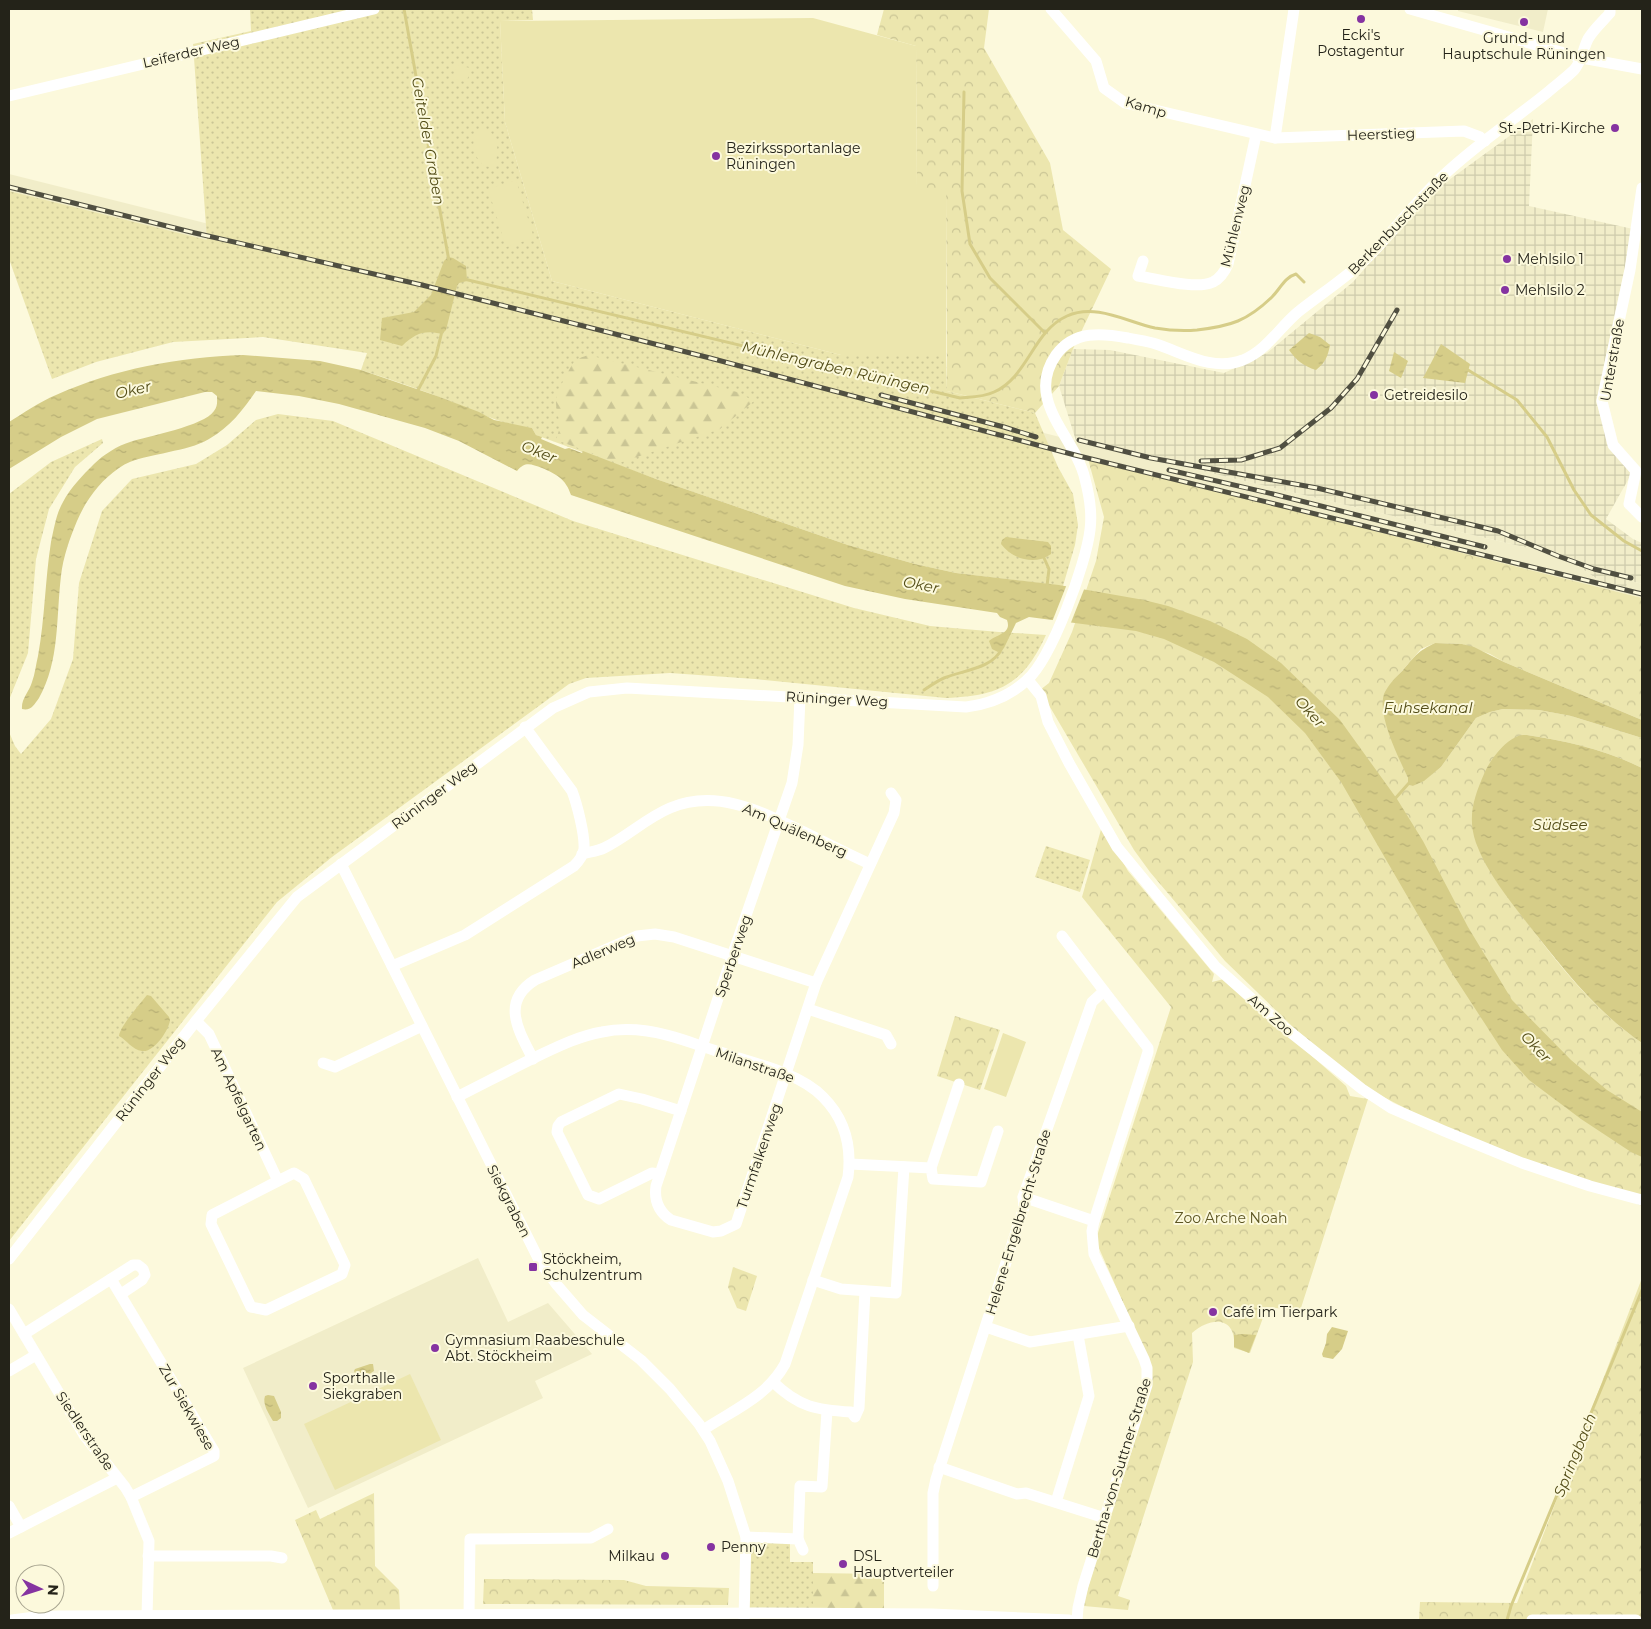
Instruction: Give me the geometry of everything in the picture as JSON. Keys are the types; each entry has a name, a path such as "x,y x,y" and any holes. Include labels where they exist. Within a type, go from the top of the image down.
{"street":[{"name":"Leiferder Weg","path":"9,96 374,9"},
{"name":"Kamp","path":"1051,9 1096,61 1104,88 1125,103 1256,135"},
{"path":"1275,138 1294,9"},
{"path":"1410,9 1582,58 1642,69"},
{"path":"1582,58 1588,38 1614,10"},
{"name":"Berkenbuschstraße","path":"1028,680 1040,666 1055,636 1079,574 1090,527 1086,480 1081,466 1050,407 1044,382 1056,356 1066,344 1088,335 1104,333 1153,343 1208,363 1223,364 1245,359 1265,346 1296,314 1346,277 1371,254 1446,173 1576,68 1582,58"},
{"name":"Heerstieg","path":"1256,135 1275,138 1464,131 1485,141"},
{"name":"Mühlenweg","path":"1143,261 1138,276 1196,285 1207,284 1220,277 1228,264 1256,135"},
{"name":"Unterstraße","path":"1642,188 1630,270 1602,401 1613,446 1636,471 1628,504 1642,517"},
{"name":"Rüninger Weg","path":"9,1259 196,1021 297,897 526,727 564,702 589,692 614,688 641,688 966,707 982,705 997,700 1011,693 1028,680"},
{"name":"Am Zoo","path":"1028,680 1041,696 1048,722 1117,847 1215,966 1285,1028 1362,1089 1397,1110 1539,1169 1590,1186 1642,1200"},
{"name":"Sperberweg","path":"661,1210 657,1204 655,1192 660,1174 732,956 792,783 796,765 800,698"},
{"path":"526,727 572,791 581,826 584,848 582,854"},
{"name":"Turmfalkenweg","path":"661,1210 671,1220 705,1231 721,1231 736,1224 816,983 894,813 896,800 892,793"},
{"name":"Am Quälenberg","path":"392,966 465,935 574,866 582,854 604,848 662,812 687,802 709,800 730,802 763,813 870,864"},
{"name":"Siekgraben","path":"341,864 533,1250 557,1285 589,1320 654,1373 677,1396 703,1430 728,1481 746,1537 745,1616"},
{"name":"Adlerweg","path":"533,1059 516,1024 514,1015 516,1001 526,986 535,980 645,934 674,937 816,983"},
{"path":"1062,936 1104,991"},
{"name":"Helene-Engelbrecht-Straße","path":"933,1586 933,1493 940,1467 1024,1207 1023,1197 1092,1002 1104,991"},
{"name":"Bertha-von-Suttner-Straße","path":"1077,1620 1083,1586 1145,1391 1148,1376 1148,1368 1094,1254 1092,1231 1094,1220 1148,1052 1148,1048 1104,991"},
{"path":"808,1009 886,1035 891,1044"},
{"name":"Am Apfelgarten","path":"196,1021 209,1034 278,1181"},
{"path":"323,1063 335,1067 422,1026"},
{"name":"Milanstraße","path":"457,1097 577,1038 604,1031 620,1030 648,1031 702,1046 787,1074 813,1087 832,1107 846,1134 849,1145 850,1164 848,1176 785,1364 773,1382 756,1397 703,1430"},
{"path":"959,1084 931,1168 933,1179 981,1182 998,1131"},
{"path":"660,1174 652,1173 599,1199 593,1198 588,1195 558,1132 558,1126 561,1122 619,1094 642,1098 681,1111"},
{"path":"850,1164 931,1168"},
{"path":"813,1280 841,1289 896,1293 904,1167"},
{"path":"294,1173 304,1179 345,1265 342,1274 266,1310 256,1309 251,1307 211,1224 212,1215 278,1181 294,1173"},
{"path":"1023,1197 1094,1220"},
{"path":"24,1334 133,1265 138,1265 143,1269 145,1275 142,1280 120,1294"},
{"name":"Zur Siekwiese","path":"111,1279 214,1451 214,1456 131,1497"},
{"path":"773,1382 793,1400 811,1407 851,1412 855,1417 859,1408 865,1291"},
{"name":"Siedlerstraße","path":"9,1309 84,1435 131,1497 149,1541 147,1616"},
{"path":"986,1327 1030,1342 1129,1326"},
{"path":"1056,1502 1089,1396 1078,1335"},
{"path":"9,1371 36,1355"},
{"path":"803,1550 798,1539 800,1486 822,1487 827,1410"},
{"path":"940,1467 1017,1494 1026,1493 1105,1518"},
{"path":"9,1533 117,1478"},
{"path":"9,1506 21,1527"},
{"path":"469,1615 470,1539 591,1538 608,1529"},
{"path":"746,1537 798,1539"},
{"path":"148,1556 271,1556 282,1558"},
{"path":"12,1620 47,1616 469,1615 614,1617 932,1614 1069,1620"},
{"path":"1532,1620 1636,1620"}],"shaded area":[{"name":"Grund- und Hauptschule Rüningen","path":"1458,9 1548,9 1543,32 1458,11"},
{"path":"1533,119 1529,206 1633,229 1596,402 1611,447 1633,471 1606,519 1633,539 1642,543 1642,584 1628,580 1626,587 1600,581 1581,568 1545,552 1076,441 1059,386 1073,349 1110,350 1224,373 1267,353 1353,282 1431,193"},
{"path":"9,174 1076,441 1545,552 1581,568 1600,581 1626,587 1628,580 1642,584 1642,598 1088,459 1030,447 549,322 161,230 9,191"},
{"path":"478,1258 508,1322 548,1303 592,1354 535,1381 543,1398 308,1508 243,1368"}],"green space":[{"path":"250,9 532,9 533,20 500,21 505,122 552,281 841,355 946,355 947,391 1035,413 1058,467 1073,494 1078,525 1075,545 1063,586 956,573 915,564 848,545 656,479 536,435 532,428 501,421 429,393 361,370 367,353 263,337 173,342 96,362 52,379 9,259 9,191 207,240 193,44 251,31"},
{"path":"884,9 989,9 984,48 1050,163 1063,230 1111,269 1073,349 1059,386 1035,413 947,391 946,190 917,190 916,46 877,35"},
{"name":"Bezirkssportanlage Rüningen","path":"813,18 916,46 917,189 946,190 946,355 841,355 552,281 505,122 500,21"},
{"path":"456,65 470,68 467,82 453,79"},
{"path":"482,127 492,134 497,144 494,166 488,167 482,164 475,152 474,137"},
{"path":"516,180 534,238 506,247 488,189"},
{"path":"588,355 737,392 754,401 720,429 619,463 556,440 561,424 556,407 558,393 574,362"},
{"path":"278,414 333,421 573,521 854,608 930,626 1046,635 1028,666 1018,676 995,690 965,697 946,698 755,679 670,673 586,678 569,684 332,857 277,902 9,1241 9,732 21,754 51,719 73,659 79,583 102,511 132,479 196,464 227,445 256,420"},
{"path":"102,439 103,443 75,467 49,509 36,559 28,653 9,700 9,494 51,462"},
{"path":"1088,459 1642,598 1642,720 1504,662 1490,654 1462,644 1435,643 1421,649 1394,680 1389,731 1408,778 1408,785 1413,786 1441,767 1476,718 1503,709 1539,710 1571,716 1642,738 1642,768 1586,747 1527,735 1496,881 1546,947 1581,989 1620,1027 1642,1043 1642,1206 1432,1122 1366,1088 1293,1027 1225,961 1150,872 1134,850 1040,690 1049,683 1072,632 1096,561 1104,517"},
{"name":"Zoo Arche Noah","path":"1102,826 1128,871 1214,974 1212,982 1224,979 1346,1086 1350,1096 1368,1099 1300,1311 1267,1307 1250,1353 1234,1348 1234,1337 1231,1330 1221,1322 1214,1322 1199,1327 1192,1333 1193,1362 1118,1596 1130,1600 1128,1610 1084,1606 1151,1366 1098,1246 1097,1236 1171,1007 1082,897"},
{"path":"1046,846 1090,860 1080,892 1035,877"},
{"path":"955,1016 1000,1030 980,1090 937,1076"},
{"path":"1003,1033 1026,1042 1006,1097 984,1089"},
{"path":"733,1267 757,1276 746,1311 737,1308 728,1287"},
{"path":"1642,1278 1642,1620 1419,1620 1420,1602 1517,1603"},
{"path":"410,1374 441,1440 335,1490 304,1424"},
{"path":"374,1493 375,1566 399,1590 400,1610 333,1610 295,1520 316,1510 320,1519"},
{"path":"749,1542 790,1543 790,1562 813,1562 813,1608 749,1609"},
{"path":"813,1573 884,1574 884,1608 813,1608"},
{"path":"484,1579 624,1580 646,1586 729,1588 728,1605 483,1604"}],"water":[{"path":"448,257 466,266 467,281 459,283 457,286 446,330 442,334 430,332 420,334 402,346 380,340 382,318 414,312 431,295 444,261"},
{"path":"1309,333 1320,337 1330,345 1326,359 1316,370 1300,362 1289,350"},
{"path":"1441,344 1470,364 1465,383 1423,378"},
{"path":"1394,352 1408,361 1401,378 1389,371"},
{"name":"Oker","path":"243,355 320,361 361,370 437,396 479,412 494,420 532,428 536,435 542,437 541,439 565,449 569,448 582,453 583,451 656,479 848,545 915,564 956,573 1059,585 1144,600 1168,606 1210,621 1247,639 1281,663 1340,720 1397,799 1423,841 1468,927 1512,1000 1571,1060 1607,1090 1642,1112 1642,1157 1631,1152 1581,1119 1529,1080 1502,1050 1450,970 1341,782 1305,733 1268,697 1214,662 1164,639 1136,631 1029,617 1016,623 1004,648 998,652 992,649 989,641 1006,631 1008,625 1007,620 1000,617 997,613 905,599 845,586 571,495 566,485 552,472 531,465 523,466 517,471 459,441 425,428 339,404 299,396 256,391 236,418 209,439 190,447 130,462 106,479 85,506 67,548 61,576 54,654 46,684 34,705 28,709 22,709 23,702 31,686 38,656 51,542 57,517 66,497 81,477 106,454 125,444 188,426 199,421 214,411 217,405 217,396 212,392 205,392 97,419 61,437 9,469 9,422 56,395 124,371 195,358"},
{"path":"1006,537 1048,542 1051,546 1051,554 1038,560 1017,557 1001,544 1002,540"},
{"name":"Fuhsekanal","path":"1435,643 1462,644 1474,647 1504,662 1642,720 1642,738 1571,716 1539,710 1503,709 1476,718 1441,767 1424,781 1413,786 1408,785 1408,778 1386,725 1383,703 1384,694 1392,681 1414,657"},
{"name":"Südsee","path":"1527,735 1586,747 1642,768 1642,1043 1625,1031 1580,988 1498,885 1476,843 1472,824 1473,807 1484,774 1493,758 1506,743 1517,736"},
{"path":"147,995 151,996 170,1020 167,1029 156,1045 147,1051 142,1051 135,1049 119,1036 126,1021"},
{"path":"1332,1327 1348,1331 1342,1349 1333,1359 1323,1357 1322,1354 1327,1334"},
{"path":"1234,1335 1256,1335 1249,1353 1234,1347"},
{"path":"373,1364 374,1371 358,1379 354,1371 355,1369"},
{"path":"268,1395 274,1396 281,1412 281,1418 277,1421 273,1421 265,1406 264,1399"}],"pier":[{"path":"1067,584 1085,587 1070,625 1052,622"}],"waterway":[{"name":"Geitelder Graben","path":"404,9 449,261"},
{"path":"964,92 962,191 970,244 990,278 1045,333"},
{"name":"Mühlengraben Rüningen","path":"464,279 960,398 986,395 1006,385 1015,376 1046,332 1055,323 1067,316 1078,313 1100,313 1160,329 1197,330 1229,324 1255,312 1272,297 1286,280 1296,274 1304,282"},
{"name":"Mühlengraben Rüningen","path":"417,392 436,356 442,331"},
{"name":"Mühlengraben Rüningen","path":"1464,370 1468,370 1517,400 1547,437 1574,490 1591,515 1624,541 1642,551"},
{"path":"1044,558 1049,569 1047,586"},
{"path":"924,690 944,678 985,665 998,655 1002,648"},
{"name":"Fuhsekanal","path":"1393,801 1409,783"},
{"name":"Springbach","path":"1507,1620 1511,1606 1642,1290"}],"railway":[{"path":"9,187 195,233 422,285 710,358 1075,455 1642,594"},
{"path":"1201,461 1241,460 1280,448 1331,408 1357,379 1397,310"},
{"path":"881,395 1036,437"},
{"path":"1079,440 1151,458 1317,488 1498,531 1594,569 1631,578"},
{"path":"1169,470 1485,547"}],"place":[{"name":"Ecki's Postagentur","path":"1361,19"},
{"name":"Grund- und Hauptschule Rüningen","path":"1524,22"},
{"name":"St.-Petri-Kirche","path":"1615,128"},
{"name":"Bezirkssportanlage Rüningen","path":"716,156"},
{"name":"Mehlsilo 1","path":"1507,259"},
{"name":"Mehlsilo 2","path":"1505,290"},
{"name":"Getreidesilo","path":"1374,395"},
{"name":"Stöckheim, Schulzentrum","path":"533,1267"},
{"name":"Café im Tierpark","path":"1213,1312"},
{"name":"Gymnasium Raabeschule Abt. Stöckheim","path":"435,1348"},
{"name":"Sporthalle Siekgraben","path":"313,1386"},
{"name":"Penny","path":"711,1547"},
{"name":"Milkau","path":"665,1556"},
{"name":"DSL Hauptverteiler","path":"843,1564"}]}
